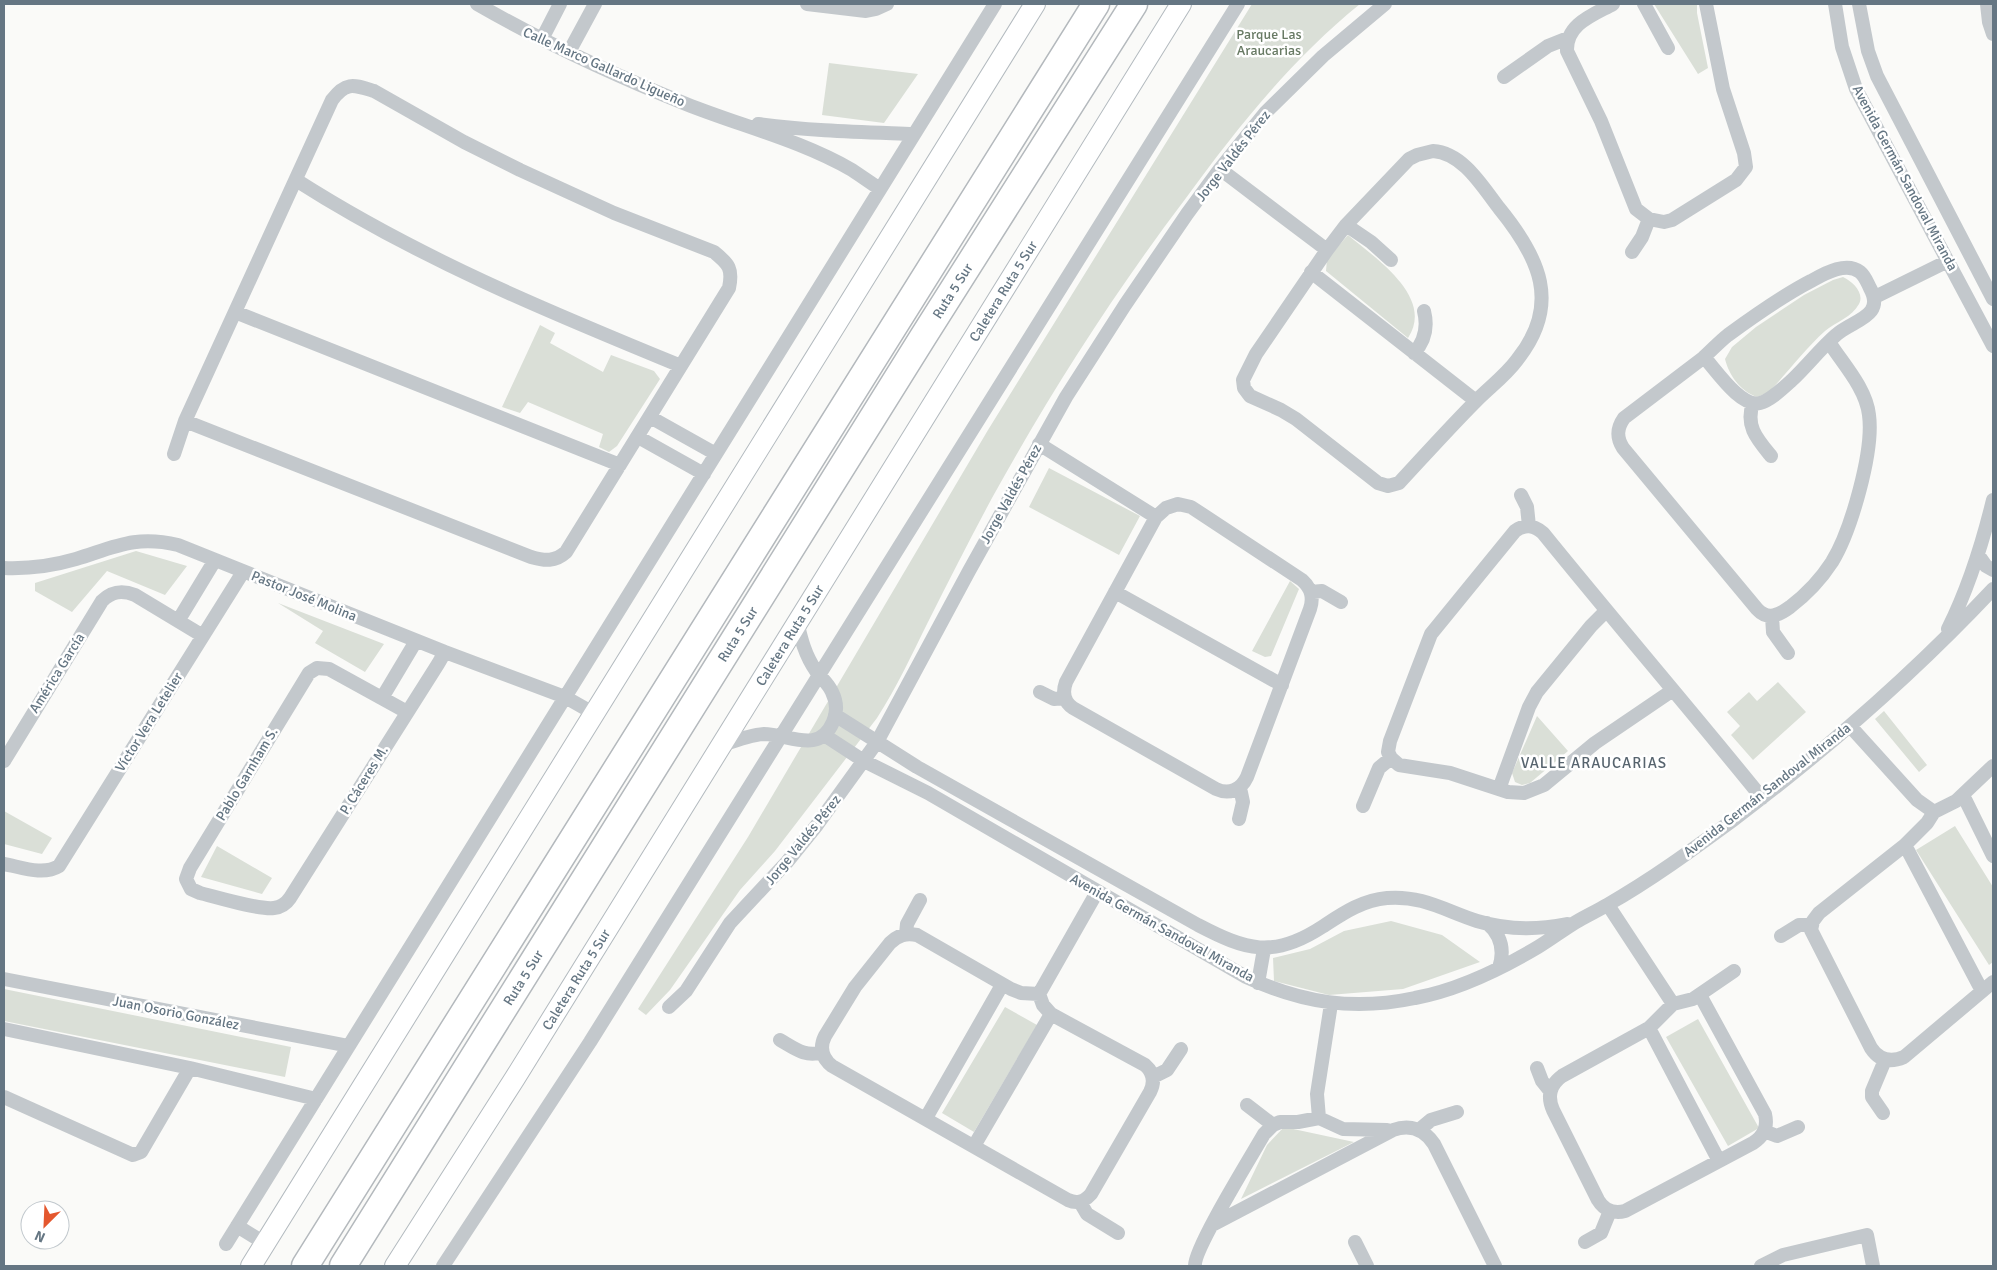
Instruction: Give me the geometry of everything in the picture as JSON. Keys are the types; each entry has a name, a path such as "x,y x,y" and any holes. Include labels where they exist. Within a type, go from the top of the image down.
{"highway":[{"path":"305,1266 1096,4"},
{"name":"Ruta 5 Sur","path":"343,1266 1134,4"}],"street":[{"name":"Calle Marco Gallardo Ligueño","path":"477,4 518,28 687,105 735,121 820,154 852,170 880,190"},
{"path":"542,39 560,4"},
{"path":"569,52 594,4"},
{"path":"807,4 866,11 887,4"},
{"path":"226,1244 995,4"},
{"path":"251,1266 1036,4"},
{"name":"Caletera Ruta 5 Sur","path":"395,1266 515,1078 719,746 1181,4"},
{"path":"443,1266 590,1042 1238,4"},
{"name":"Jorge Valdés Pérez","path":"669,1008 686,991 730,922 787,862 817,825 877,742 1066,397 1125,305 1220,169 1266,112 1294,84 1323,56 1385,4"},
{"path":"1613,4 1576,26 1568,38 1569,57 1602,121 1636,209 1649,219 1664,222 1672,220 1736,180 1746,167 1744,153 1723,89 1706,4"},
{"path":"1644,4 1668,48"},
{"name":"Avenida Germán Sandoval Miranda","path":"1835,4 1842,47 1848,68 1865,108 1993,346"},
{"name":"Avenida Germán Sandoval Miranda","path":"1859,4 1863,33 1884,91 1993,299"},
{"path":"1987,4 1989,22 1993,34"},
{"path":"1504,77 1548,46 1568,38"},
{"path":"174,454 185,421 332,100 339,91 347,86 358,86 374,92 464,142 577,197 714,252 725,260 730,268 732,276 729,288 566,552 559,558 543,560 185,421"},
{"name":"Calle Marco Gallardo Ligueño","path":"735,121 793,129 914,134"},
{"path":"1882,140 1903,129"},
{"path":"1432,151 1448,154 1459,161 1472,174 1518,231 1534,260 1541,285 1540,319 1531,340 1517,361 1398,482 1388,486 1378,483 1296,419 1250,396 1246,393 1243,385 1248,368 1311,272 1346,225 1409,160 1417,155 1432,151"},
{"path":"1220,169 1327,250"},
{"path":"296,180 382,232 451,268 681,366"},
{"path":"1632,252 1642,237 1649,219"},
{"path":"1346,225 1371,242 1391,260"},
{"path":"1875,297 1948,261"},
{"path":"1704,356 1741,398 1752,403 1766,400 1789,382 1829,342 1847,327 1867,316 1874,304 1875,297 1863,275 1859,271 1848,267 1838,269 1811,281 1728,336 1624,418 1619,427 1618,438 1623,448 1757,609 1766,616 1772,616 1785,611 1798,601 1832,562 1846,532 1864,468 1870,422 1868,406 1859,387 1829,342"},
{"path":"1311,272 1476,401"},
{"path":"1414,353 1425,336 1424,311"},
{"path":"235,312 620,465"},
{"path":"1752,403 1750,427 1771,456"},
{"path":"650,417 716,454"},
{"path":"638,437 704,474"},
{"path":"1039,444 1156,517"},
{"path":"1521,495 1527,507 1529,526"},
{"name":"Avenida Germán Sandoval Miranda","path":"1944,639 1966,591 1979,556 1993,500"},
{"path":"1172,505 1191,507 1302,580 1311,592 1312,603 1248,777 1240,788 1228,792 1216,789 1073,708 1064,698 1063,692 1066,682 1156,517 1160,512 1172,505"},
{"path":"1673,690 1595,743 1538,789 1524,793 1499,789 1450,773 1399,765 1391,758 1388,752 1390,741 1431,634 1515,531 1524,526 1529,526 1543,533 1606,611 1673,690 1762,798"},
{"name":"Pastor José Molina","path":"4,568 22,569 55,564 114,546 139,541 178,545 416,641 565,697 595,714"},
{"path":"1979,556 1986,566 1993,570"},
{"path":"203,636 178,621 215,560"},
{"name":"Víctor Vera Letelier","path":"4,864 41,871 53,869 63,860 243,572"},
{"name":"Avenida Germán Sandoval Miranda","path":"824,735 864,761 919,789 1232,970 1258,983 1306,999 1331,1004 1368,1004 1414,999 1456,987 1499,968 1537,948 1678,860 1762,798 1850,726 1944,639 1993,589"},
{"name":"América García","path":"4,761 102,601 111,594 123,591 135,595 178,621"},
{"path":"1311,592 1322,591 1341,602"},
{"path":"1115,592 1282,685"},
{"path":"1499,789 1529,707 1537,692 1591,626 1606,611"},
{"path":"1772,616 1774,632 1788,652"},
{"path":"719,746 763,734 803,741 818,739 831,727 836,716 835,700 832,692 806,653 797,621"},
{"path":"408,712 382,698 416,641"},
{"name":"P. Cáceres M.","path":"281,906 290,898 445,652"},
{"name":"Pablo Garnham S.","path":"281,906 269,908 195,892 186,879 190,868 306,677 317,668 329,668 382,698"},
{"path":"1040,692 1054,699 1064,698"},
{"name":"Avenida Germán Sandoval Miranda","path":"836,716 917,767 1016,823 1216,934 1243,946 1264,948 1294,942 1362,904 1386,898 1422,900 1487,923 1514,928 1532,928 1576,922"},
{"path":"1850,726 1917,800 1934,812"},
{"path":"1362,806 1379,768 1391,758"},
{"path":"1905,845 1988,986 1904,1057 1892,1061 1880,1058 1870,1048 1814,939 1812,925 1819,913 1905,845 1927,823 1934,812 1949,806 1993,766"},
{"path":"1239,819 1243,802 1240,788"},
{"path":"1962,795 1993,856"},
{"path":"1006,839 1016,823"},
{"path":"1039,994 1021,993 1002,985 917,935 906,934 895,938 890,943 855,987 823,1041 822,1052 824,1058 832,1066 1068,1200 1080,1202 1091,1194 1154,1082 1149,1068 1145,1065 1051,1014 1043,1005 1039,994 1097,892"},
{"path":"906,934 907,924 920,900"},
{"path":"1608,905 1673,1004"},
{"path":"1487,923 1497,933 1502,946 1499,968"},
{"path":"1781,936 1800,925 1812,925"},
{"path":"1258,983 1264,948"},
{"path":"1700,995 1765,1114 1764,1131 1758,1140 1626,1211 1610,1211 1601,1205 1598,1200 1553,1110 1550,1091 1562,1076 1650,1028 1673,1004 1700,995 1734,971"},
{"name":"Juan Osorio González","path":"4,979 349,1046"},
{"path":"926,1118 1002,985"},
{"path":"1319,1118 1318,1094 1331,1004"},
{"path":"974,1146 1051,1014"},
{"path":"1650,1028 1719,1161"},
{"path":"4,1029 190,1068 316,1099"},
{"path":"780,1040 803,1053 813,1055 822,1052"},
{"path":"1153,1077 1167,1070 1181,1049"},
{"path":"1883,1113 1872,1097 1872,1091 1885,1060"},
{"path":"4,1097 133,1156 138,1155 190,1068"},
{"path":"1537,1068 1542,1081 1550,1091"},
{"path":"1247,1105 1273,1124"},
{"path":"1419,1130 1431,1120 1457,1112"},
{"path":"1195,1266 1195,1258 1212,1224 1264,1134 1273,1124 1319,1118 1333,1126 1358,1130 1393,1130 1406,1127 1419,1130 1430,1138 1495,1266"},
{"path":"1764,1131 1777,1136 1798,1127"},
{"path":"1358,1130 1362,1140 1360,1147"},
{"path":"1212,1224 1393,1130"},
{"path":"1232,1190 1235,1201 1245,1208"},
{"path":"1080,1202 1087,1214 1118,1233"},
{"path":"1585,1242 1601,1233 1610,1211"},
{"path":"237,1226 266,1244"},
{"path":"1761,1266 1866,1234 1873,1266"},
{"path":"1355,1242 1367,1266"}],"green space":[{"name":"Parque Las Araucarias","path":"1252,4 1360,4 1311,48 1267,95 1206,172 1133,270 1060,382 1014,459 968,544 898,682 877,718 775,851 740,890 670,990 646,1015 638,1009 748,837 988,430"},
{"path":"1654,4 1697,4 1697,13 1708,68 1698,74"},
{"path":"829,63 918,74 884,123 822,115"},
{"path":"1348,235 1386,267 1408,293 1414,308 1414,323 1408,338 1326,271 1327,259"},
{"path":"1843,277 1854,284 1859,292 1860,300 1856,309 1825,331 1769,392 1757,397 1740,387 1729,371 1725,359 1732,347 1756,327 1804,295"},
{"path":"540,325 555,333 550,343 603,372 611,355 654,371 660,379 617,446 609,452 599,447 603,434 528,402 520,413 502,407"},
{"path":"1049,468 1140,516 1119,555 1029,507"},
{"path":"136,551 187,566 165,595 107,571 72,612 35,591 35,583"},
{"path":"1290,581 1299,589 1271,656 1265,657 1252,651"},
{"path":"278,603 384,644 365,672 315,643 323,631"},
{"path":"1778,682 1806,712 1753,760 1731,735 1740,726 1727,712 1749,692 1757,701"},
{"path":"1884,711 1927,765 1919,772 1875,719"},
{"path":"1537,716 1568,751 1530,783 1522,785 1515,782 1512,773"},
{"path":"4,811 52,838 42,854 4,844"},
{"path":"1955,826 1993,887 1993,962 1989,965 1916,850"},
{"path":"217,846 272,878 262,894 201,877"},
{"path":"1391,921 1442,935 1480,962 1403,989 1329,995 1274,981 1273,958 1310,949 1344,931"},
{"path":"4,989 291,1047 285,1077 4,1021"},
{"path":"1005,1007 1037,1025 974,1132 942,1113"},
{"path":"1698,1019 1759,1128 1728,1146 1666,1037"},
{"path":"1284,1127 1354,1142 1241,1199 1267,1145"}],"district":[{"name":"VALLE ARAUCARIAS","path":"1594,763"}]}
